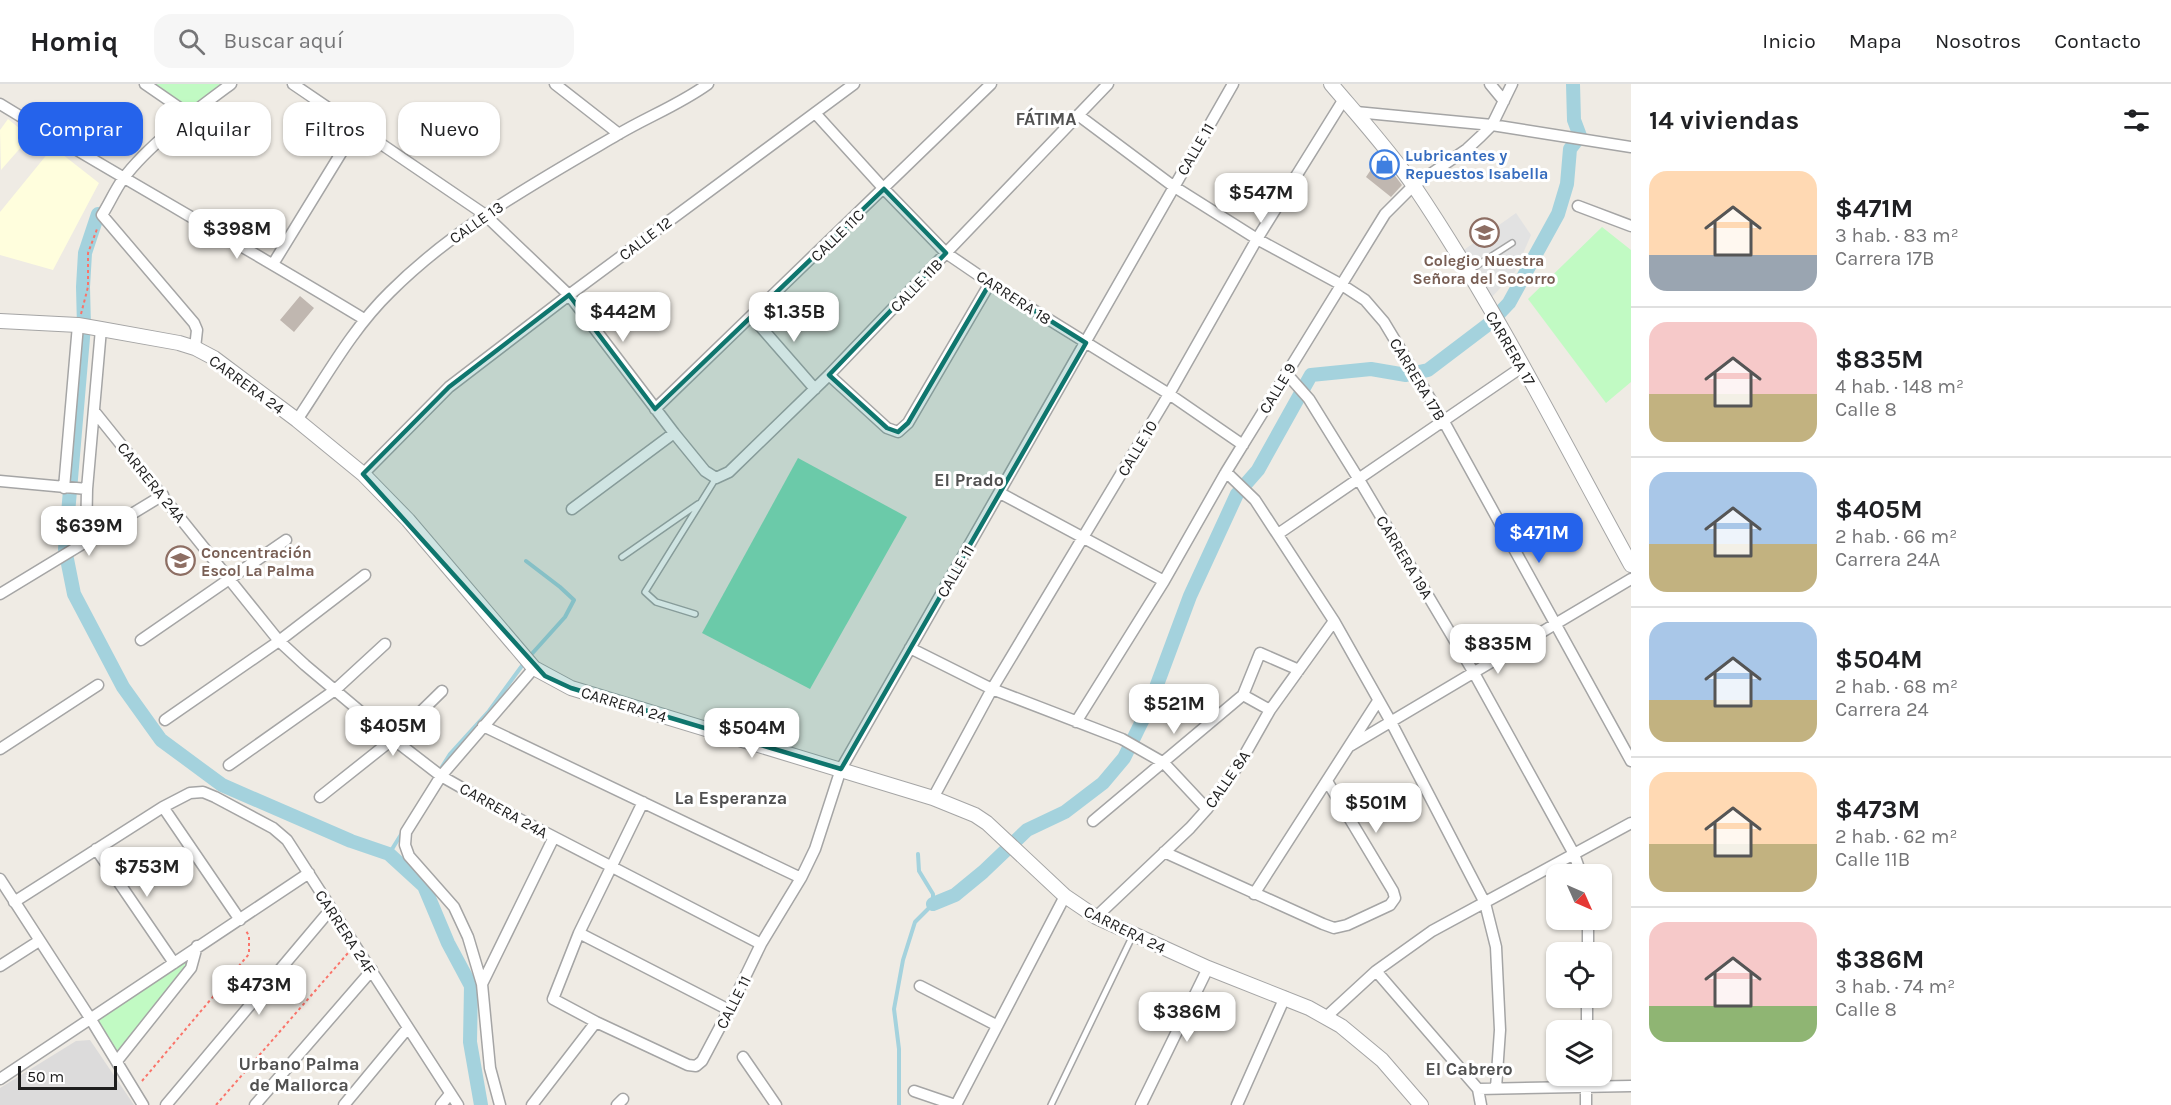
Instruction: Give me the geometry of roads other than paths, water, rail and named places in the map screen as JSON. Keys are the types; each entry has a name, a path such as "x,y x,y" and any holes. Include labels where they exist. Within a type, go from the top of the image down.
{"street":[{"path":"146,84 172,102"},
{"path":"207,102 231,84"},
{"path":"293,84 319,102"},
{"path":"555,84 619,134"},
{"name":"CALLE 13","path":"297,420 364,319 390,291 426,260 484,214 619,134 689,98 708,84"},
{"name":"CALLE 12","path":"363,474 449,387 568,295 854,84"},
{"name":"CALLE 11C","path":"655,409 991,84"},
{"name":"CALLE 11B","path":"716,478 729,472 829,375 1108,84"},
{"name":"CALLE 11","path":"596,1022 688,1065 696,1066 702,1061 761,944 801,878 815,849 841,769 1233,84"},
{"name":"CARRERA 17","path":"1331,84 1356,112 1413,186 1468,272 1631,565"},
{"path":"1490,84 1504,101"},
{"name":"CALLE 9","path":"1076,722 1164,581 1286,373 1385,214 1413,186 1467,149 1492,125 1512,84"},
{"name":"CALLE 10","path":"933,798 992,689 1169,394 1257,239 1344,99"},
{"path":"0,104 123,179 273,264 364,319"},
{"name":"CARRERA 18","path":"815,112 884,189 946,253 990,283 1169,394 1244,445"},
{"path":"1356,112 1492,125 1631,147"},
{"name":"CARRERA 17B","path":"1078,115 1173,186 1257,239 1365,300 1384,322 1443,420 1631,761"},
{"path":"155,148 123,179 102,215 194,323 197,330 195,348"},
{"path":"386,148 484,214 568,295 674,433 705,471 716,478"},
{"path":"273,264 340,156"},
{"path":"1578,206 1631,225"},
{"path":"829,375 887,428 898,432 908,423 990,283"},
{"path":"752,316 815,388"},
{"name":"CARRERA 24","path":"0,321 78,325 179,343 214,358 297,420 363,474 408,520 532,665 571,688 841,769 933,798 975,815 998,832 1065,896 1096,917 1208,968 1285,998 1326,1017 1359,1040 1382,1060 1421,1105"},
{"path":"64,488 78,325"},
{"path":"86,542 87,489 101,329"},
{"path":"1278,534 1522,367"},
{"name":"CARRERA 19A","path":"1286,373 1309,399 1474,673 1578,864"},
{"name":"CARRERA 24A","path":"94,411 279,641 393,739 441,776 761,944"},
{"path":"572,508 674,433"},
{"path":"1226,472 1256,500 1334,621 1391,722 1485,903 1497,947 1500,1030 1496,1088"},
{"path":"0,481 87,489"},
{"path":"1000,494 1164,581"},
{"path":"0,594 163,495"},
{"path":"141,640 286,540"},
{"path":"165,720 279,641 365,575"},
{"path":"1350,746 1631,579"},
{"name":"CALLE 8A","path":"1096,917 1207,808 1240,763 1270,710 1334,621"},
{"path":"229,765 335,690 385,644"},
{"path":"910,648 992,689 1122,739 1164,763 1207,808"},
{"path":"1093,821 1243,695 1260,653 1299,669"},
{"path":"500,1105 490,1068 482,984 468,938 454,907 410,856 405,845 406,831 441,776 532,665"},
{"path":"0,749 98,685"},
{"path":"320,797 393,739 442,691"},
{"path":"1243,695 1270,710"},
{"path":"1254,894 1378,701"},
{"path":"483,726 801,878"},
{"path":"1164,852 1334,928 1347,925 1390,905 1395,898 1394,891 1327,781"},
{"name":"CARRERA 24F","path":"163,807 190,793 203,792 273,828 287,840 458,1105"},
{"path":"532,1105 596,1022 553,999 579,933 643,802"},
{"path":"14,902 163,807 240,920"},
{"path":"1326,1017 1376,971 1432,931 1631,823"},
{"path":"482,984 554,837"},
{"path":"96,849 174,963"},
{"path":"0,1079 309,873"},
{"path":"0,879 143,1105"},
{"path":"914,1091 955,1105 1065,896"},
{"path":"166,1105 331,909"},
{"path":"579,933 729,1010"},
{"path":"0,966 39,941"},
{"path":"117,1061 191,968 197,946"},
{"path":"1141,1105 1208,968"},
{"path":"255,1105 372,970"},
{"path":"1376,971 1478,1089 1481,1105"},
{"path":"920,986 996,1025"},
{"path":"1237,1105 1285,998"},
{"path":"344,1105 407,1029"},
{"path":"743,1057 776,1105"},
{"path":"1478,1089 1546,1084"},
{"path":"1612,1084 1631,1086"},
{"path":"1586,1086 1586,1105"},
{"path":"441,1105 450,1094"}],"lane":[{"path":"1468,272 1512,243"},
{"path":"695,614 656,602 645,592 716,478"},
{"path":"622,557 701,501"},
{"path":"1051,1105 1133,935"}],"waterway":[{"path":"933,904 955,895 1027,830 1065,812 1103,783 1124,758 1148,709 1190,596 1237,494 1258,470 1311,375 1371,369 1406,375 1428,370 1490,323 1509,303 1558,214 1567,184 1570,149 1580,136 1574,120 1573,84"},
{"path":"98,214 85,253 84,326 65,549 74,594 123,687 161,740 222,785 351,841 389,854 424,886 448,943 471,986 470,1042 481,1105"},
{"path":"526,561 574,600 565,617 529,657"},
{"path":"440,770 450,754 489,711 524,663"},
{"path":"389,854 402,833"},
{"path":"899,1105 899,1049 894,1009 903,960 915,922 933,904 933,894 919,871 918,854"}],"place":[{"name":"Lubricantes y Repuestos Isabella","path":"1384,164"},
{"name":"Colegio Nuestra Señora del Socorro","path":"1484,232"},
{"name":"Concentración Escol La Palma","path":"180,561"}],"district":[{"name":"FÁTIMA","path":"1046,119"},
{"name":"El Prado","path":"969,480"},
{"name":"La Esperanza","path":"731,798"},
{"name":"El Cabrero","path":"1469,1069"},
{"name":"Urbano Palma de Mallorca","path":"299,1074"}]}
